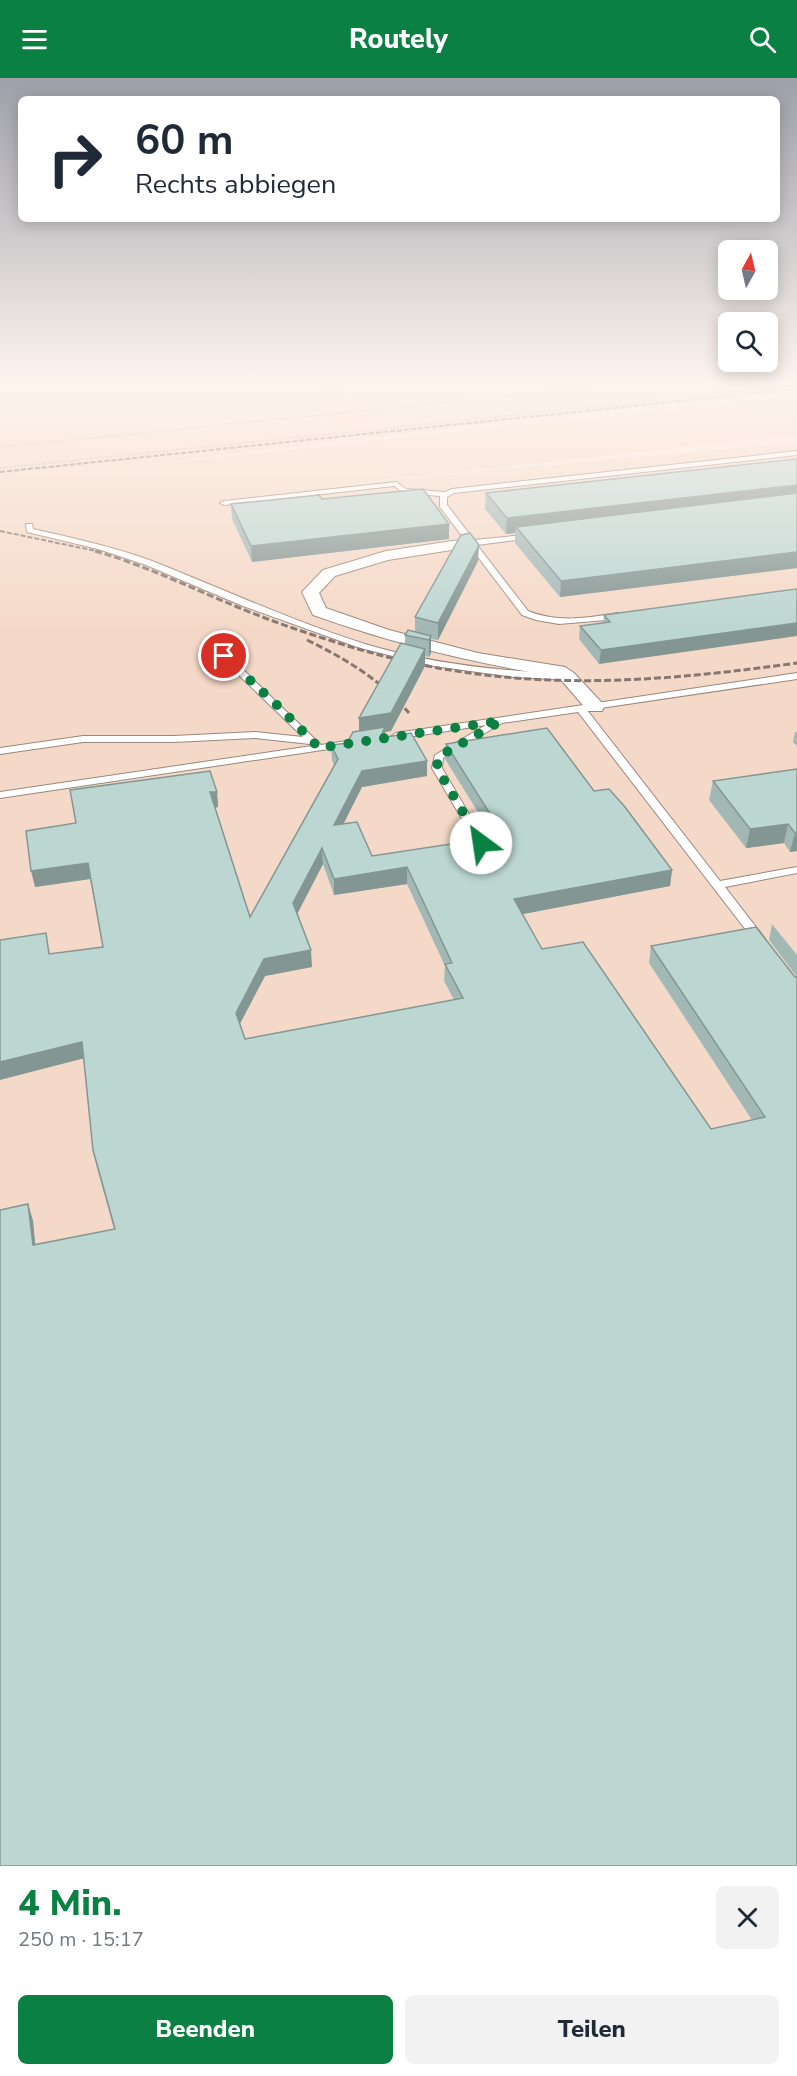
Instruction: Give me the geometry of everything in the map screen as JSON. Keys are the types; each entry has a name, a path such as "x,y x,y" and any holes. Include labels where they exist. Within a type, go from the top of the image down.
{"street":[{"path":"472,543 386,556 340,569 329,573 310,592 319,611 383,634 478,658 559,671 568,677 588,709"}],"lane":[{"path":"625,615 579,621 539,619 525,613 443,505 443,496 452,491 702,463"},
{"path":"224,503 396,484 404,491 448,494"},
{"path":"29,526 30,530 100,547 149,563 246,604 363,646 434,663 513,674 568,677"},
{"path":"472,543 542,535"},
{"path":"224,656 316,744"},
{"path":"387,738 797,676"},
{"path":"588,709 716,885 768,951"},
{"path":"481,843 437,768 438,757 501,721"},
{"path":"0,751 83,740 255,735 316,744"},
{"path":"0,795 316,744 353,743"},
{"path":"716,885 797,870"}],"path":[{"path":"0,468 44,463"}],"shaded area":[{"path":"0,463 152,463 88,471 159,463 535,463 318,487 569,463 797,463 797,1866 0,1866"}],"building":[{"path":"756,463 797,463 797,485 507,518 486,493"},
{"path":"423,489 449,524 251,546 231,504 319,495 322,499"},
{"path":"797,493 797,552 561,581 516,527"},
{"path":"470,533 479,545 438,623 415,617 461,535"},
{"path":"796,589 797,623 601,650 580,626 610,622 604,615"},
{"path":"408,630 431,636 429,640 405,635"},
{"path":"401,643 425,649 391,713 359,718"},
{"path":"385,727 380,738 411,733 427,761 362,771 334,825 357,822 372,856 504,836 446,744 547,728 594,791 609,789 672,870 514,899 542,949 583,942 711,1129 765,1117 651,946 756,927 797,977 797,1866 0,1866 0,1210 28,1204 33,1245 115,1229 93,1150 82,1042 0,1062 0,940 46,933 49,954 103,947 88,863 31,871 26,831 76,823 70,790 210,771 217,792 210,792 250,917 338,759 331,745 347,743 353,732","holes":["322,848 334,879 407,867 452,963 445,964 463,998 245,1039 236,1013 264,959 311,950 293,903"]},
{"path":"797,769 797,833 788,824 750,829 713,781"}],"railway":[{"path":"0,472 82,463"},
{"path":"0,531 101,552"},
{"path":"95,551 305,632 389,657 447,670 505,677 619,680 676,677 797,663"},
{"path":"307,640 375,680 409,713"}],"route":[{"path":"224,656 319,748 501,721 438,757 437,768 481,843"}]}
